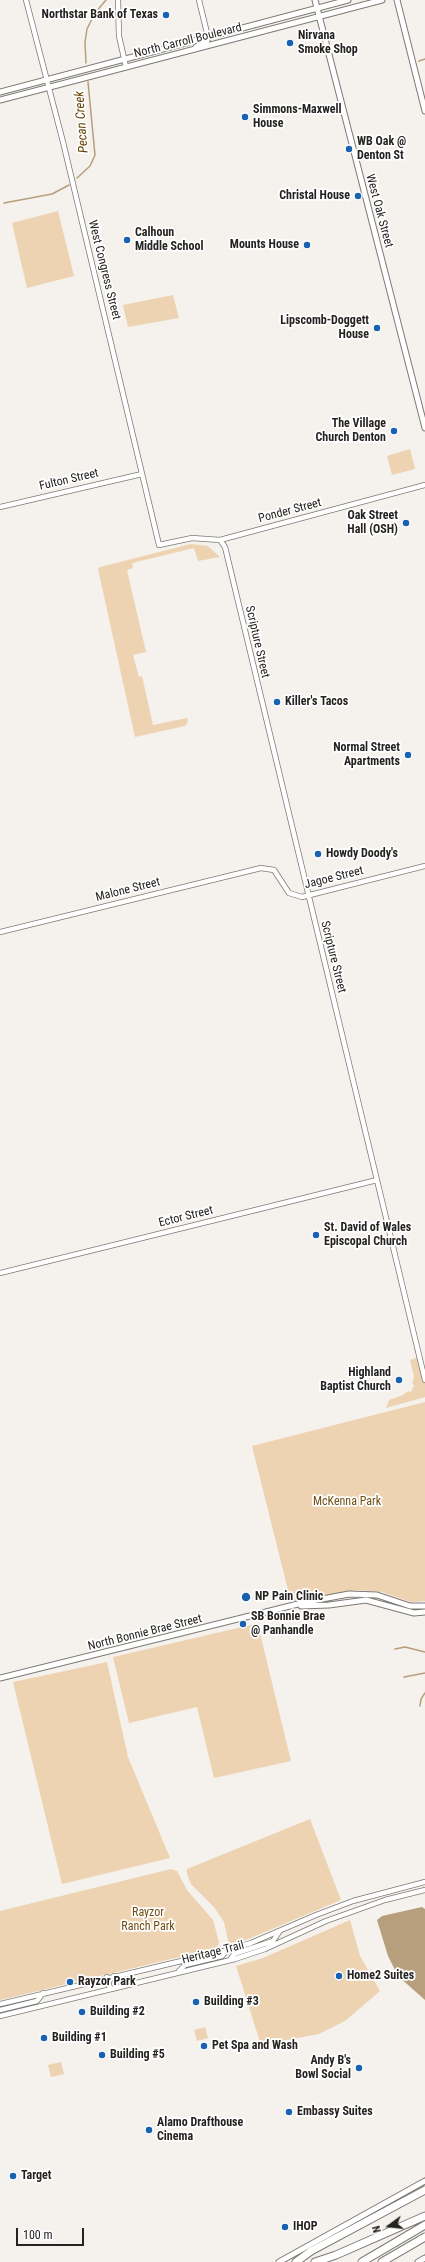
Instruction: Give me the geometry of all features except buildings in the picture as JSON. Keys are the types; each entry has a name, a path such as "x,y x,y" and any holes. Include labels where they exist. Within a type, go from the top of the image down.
{"highway":[{"path":"296,2262 311,2251 425,2190"},
{"path":"315,2262 336,2255 425,2216"},
{"path":"362,2262 425,2225"},
{"path":"382,2262 425,2236"}],"main road":[{"name":"West Oak Street","path":"315,0 425,428"},
{"name":"North Carroll Boulevard","path":"0,92 348,0"},
{"name":"North Carroll Boulevard","path":"0,100 319,18 382,0"},
{"path":"397,0 425,111"},
{"path":"188,51 207,41 208,37"},
{"name":"North Bonnie Brae Street","path":"0,1678 294,1607 306,1602 361,1593 377,1595 410,1606 425,1606"},
{"name":"North Bonnie Brae Street","path":"294,1607 329,1605 366,1600 414,1613 425,1612"},
{"path":"280,2262 425,2181"},
{"path":"418,2262 425,2258"}],"street":[{"name":"West Congress Street","path":"26,0 49,88 159,545"},
{"path":"118,0 118,36 126,67"},
{"path":"199,0 208,37"},
{"name":"Fulton Street","path":"0,507 142,474"},
{"name":"Ponder Street","path":"159,545 192,538 220,540 425,485"},
{"name":"Scripture Street","path":"220,540 224,547 425,1380"},
{"name":"Jagoe Street","path":"261,868 270,868 278,872 285,888 292,895 308,896 425,866"},
{"name":"Malone Street","path":"0,932 261,868"},
{"name":"Ector Street","path":"0,1273 377,1180"},
{"name":"Heritage Trail","path":"0,2004 108,1977 227,1950 251,1943 353,1901 425,1882"},
{"name":"Heritage Trail","path":"0,2016 230,1960 265,1949 326,1921 385,1900 425,1890"},
{"path":"230,1960 234,1954 273,1941 280,1931"},
{"path":"178,1972 185,1965 222,1956 227,1950"},
{"path":"114,1976 116,1987"},
{"path":"108,1977 110,1988"},
{"path":"0,2010 36,2001 42,1993"}],"green space":[{"path":"58,211 74,276 27,288 12,223"},
{"path":"173,295 179,318 128,327 123,305"},
{"path":"410,449 415,469 392,475 387,456"},
{"path":"191,544 208,546 220,557 198,561 194,548 132,563 133,568 127,570 146,652 133,655 139,677 142,676 153,725 187,718 188,722 185,726 135,737 98,569 100,567"},
{"path":"418,1350 425,1380 425,1397 386,1408 389,1400 403,1395 408,1391 411,1392 414,1385 412,1384 414,1377 410,1360 417,1358 415,1351"},
{"name":"McKenna Park","path":"425,1402 425,1601 411,1602 382,1592 357,1590 291,1602 252,1446"},
{"path":"255,1624 258,1625 291,1761 214,1778 197,1707 129,1723 113,1657"},
{"path":"107,1662 128,1757 170,1858 62,1884 13,1682"},
{"path":"310,1819 341,1900 234,1945 228,1941 224,1922 214,1907 191,1884 187,1874 187,1869"},
{"name":"Rayzor Ranch Park","path":"171,1869 177,1871 187,1890 213,1920 219,1942 217,1948 0,2000 0,1911"},
{"path":"350,1920 360,1956 380,1991 345,2021 319,2034 261,2045 236,1966 263,1958"},
{"path":"205,2027 208,2038 197,2041 194,2030"},
{"path":"61,2062 64,2074 51,2077 48,2065"}],"shaded area":[{"path":"422,1907 425,1909 425,2000 398,1976 388,1956 377,1920 382,1916"}],"waterway":[{"name":"Pecan Creek","path":"86,63 85,42 87,29 95,13 106,0"},
{"path":"419,61 425,59"},
{"name":"Pecan Creek","path":"77,178 90,166 95,155 88,82"},
{"name":"Pecan Creek","path":"4,203 52,194 69,185"},
{"path":"395,1649 405,1647 425,1652"},
{"path":"404,1677 425,1673"},
{"path":"420,1706 421,1699 425,1693"}],"place":[{"name":"Northstar Bank of Texas","path":"166,15"},
{"name":"Nirvana Smoke Shop","path":"290,43"},
{"name":"Simmons-Maxwell House","path":"245,117"},
{"name":"WB Oak @ Denton St","path":"349,149"},
{"name":"Christal House","path":"358,196"},
{"name":"Calhoun Middle School","path":"127,240"},
{"name":"Mounts House","path":"307,245"},
{"name":"Lipscomb-Doggett House","path":"377,328"},
{"name":"The Village Church Denton","path":"394,431"},
{"name":"Oak Street Hall (OSH)","path":"406,523"},
{"name":"Killer's Tacos","path":"277,702"},
{"name":"Normal Street Apartments","path":"408,755"},
{"name":"Howdy Doody's","path":"318,854"},
{"name":"St. David of Wales Episcopal Church","path":"316,1235"},
{"name":"Highland Baptist Church","path":"399,1380"},
{"name":"NP Pain Clinic","path":"246,1597"},
{"name":"SB Bonnie Brae @ Panhandle","path":"243,1624"},
{"name":"Home2 Suites","path":"339,1976"},
{"name":"Rayzor Park","path":"70,1982"},
{"name":"Building #3","path":"196,2002"},
{"name":"Building #2","path":"82,2012"},
{"name":"Building #1","path":"44,2038"},
{"name":"Pet Spa and Wash","path":"204,2046"},
{"name":"Building #5","path":"102,2055"},
{"name":"Andy B's Bowl Social","path":"359,2068"},
{"name":"Embassy Suites","path":"289,2112"},
{"name":"Alamo Drafthouse Cinema","path":"149,2130"},
{"name":"Target","path":"13,2176"},
{"name":"IHOP","path":"285,2227"}]}
